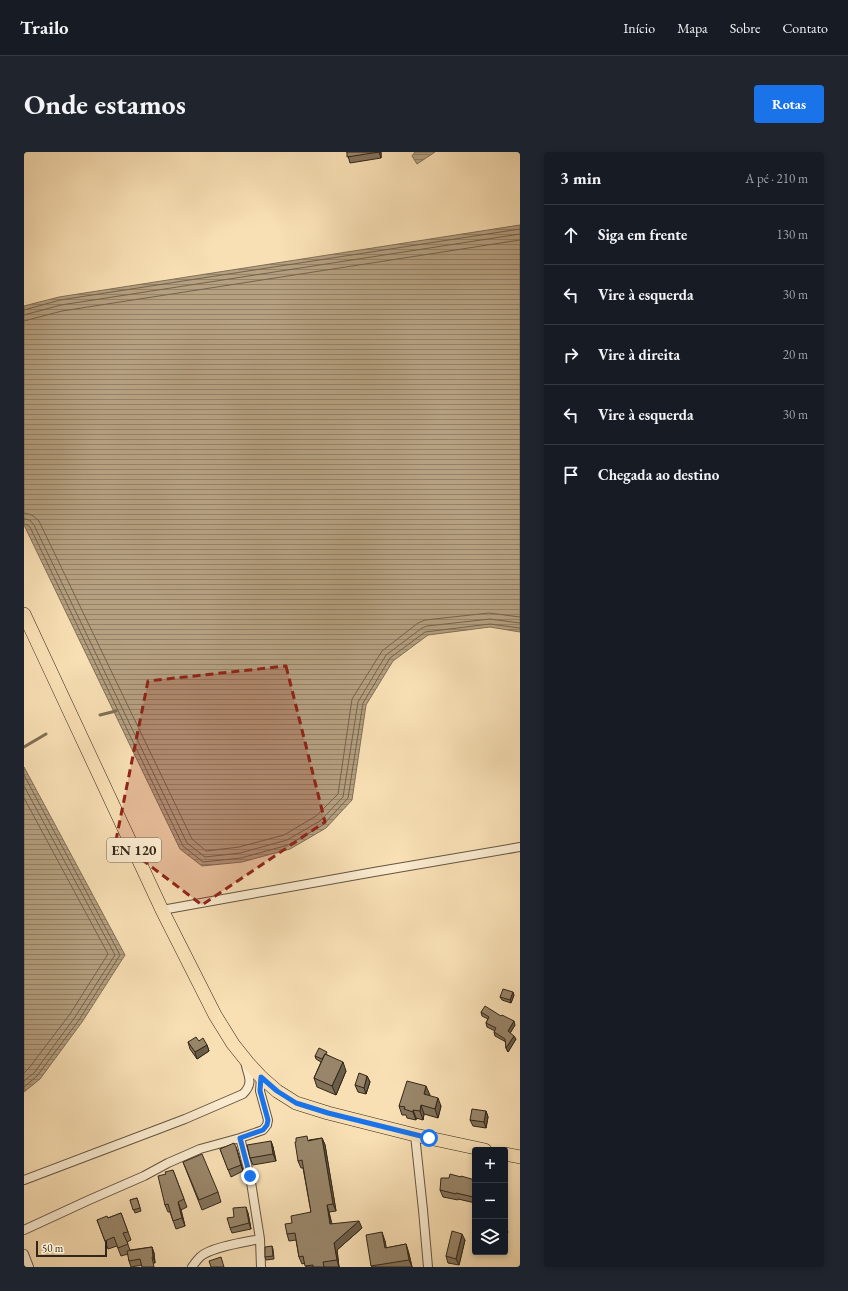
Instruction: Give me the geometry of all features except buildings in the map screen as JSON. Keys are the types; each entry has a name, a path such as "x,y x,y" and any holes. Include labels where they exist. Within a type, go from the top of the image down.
{"main road":[{"name":"EN 120","path":"24,614 162,910 214,1015 245,1059 261,1077 277,1091 296,1103 328,1113 415,1135 472,1147"},
{"path":"508,1155 520,1157"}],"street":[{"path":"162,910 520,847"},
{"path":"24,1180 184,1119 243,1094 248,1089 250,1084 245,1059"},
{"path":"24,1230 200,1149 263,1130 267,1125 268,1120 260,1091 261,1077"},
{"path":"415,1135 428,1267"},
{"path":"240,1138 250,1176 260,1239 261,1267"},
{"path":"192,1267 200,1257 207,1253 221,1248 260,1239"},
{"path":"24,1254 29,1267"}],"highlighted area":[{"path":"286,666 325,822 202,905 116,840 148,681"}],"water":[{"path":"415,152 435,152 417,164 412,156"},
{"path":"520,225 520,632 490,627 428,635 393,661 366,705 352,800 326,828 290,849 242,862 202,866 180,849 24,525 24,306 59,297"},
{"path":"24,767 125,955 82,1022 40,1079 24,1092"}],"waterway":[{"path":"100,715 116,711"},
{"path":"24,747 46,734"}],"route":[{"path":"250,1176 240,1138 263,1130 267,1125 268,1120 260,1091 261,1077 277,1091 296,1103 328,1113 429,1138"}]}
